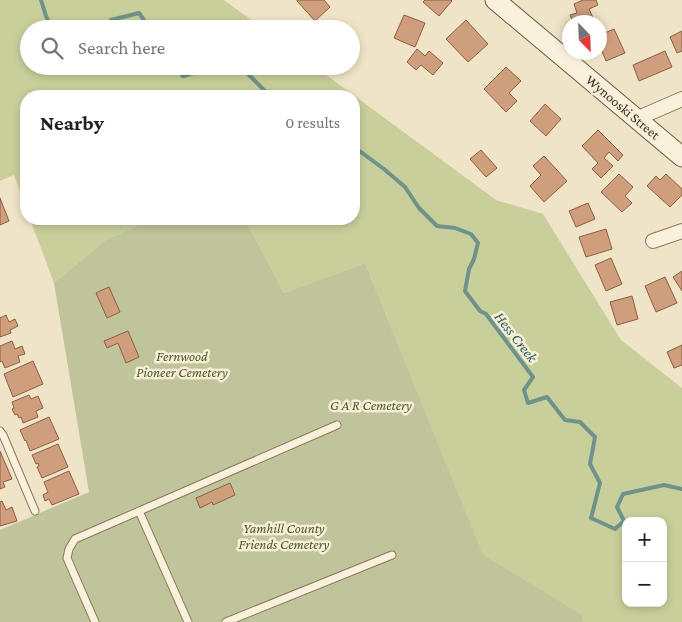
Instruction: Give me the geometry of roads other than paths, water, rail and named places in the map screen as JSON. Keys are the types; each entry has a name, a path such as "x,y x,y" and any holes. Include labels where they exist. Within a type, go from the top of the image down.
{"main road":[{"name":"Wynooski Street","path":"495,0 682,157"}],"street":[{"path":"636,118 682,99"},
{"path":"653,241 682,231"}],"lane":[{"path":"95,622 68,558 69,549 75,539 337,425"},
{"path":"0,431 35,511"},
{"path":"139,511 188,622"},
{"path":"226,622 392,555"}],"waterway":[{"name":"Hess Creek","path":"41,0 48,20"},
{"name":"Hess Creek","path":"111,20 139,13 144,20"},
{"name":"Hess Creek","path":"182,75 186,75"},
{"name":"Hess Creek","path":"249,75 264,90"},
{"name":"Hess Creek","path":"360,151 405,187 419,208 437,226 455,228 471,234 478,243 469,269 465,291 480,311 486,314 533,377 524,390 528,403 547,397 565,420 580,422 595,437 590,464 600,483 591,518 615,529 624,521 617,507 623,494 664,485 682,489"}],"park label":[{"name":"Fernwood Pioneer Cemetery","path":"182,364"},
{"name":"G A R Cemetery","path":"371,405"},
{"name":"Yamhill County Friends Cemetery","path":"284,536"}]}
